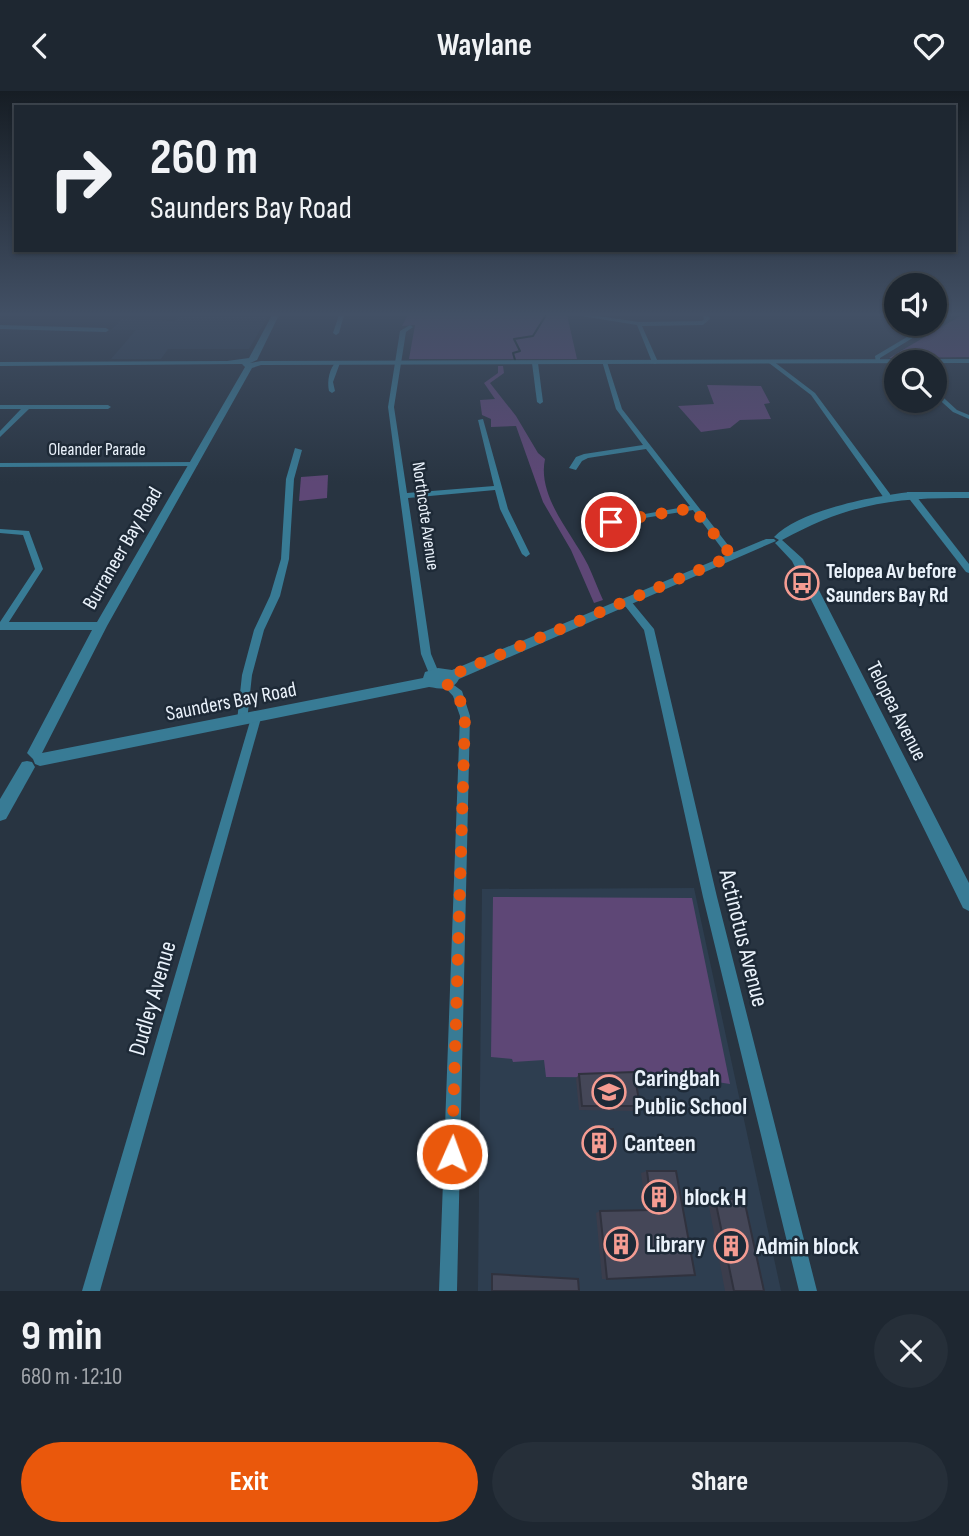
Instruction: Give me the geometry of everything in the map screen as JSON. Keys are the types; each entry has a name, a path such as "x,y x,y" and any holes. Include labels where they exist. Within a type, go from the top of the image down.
{"street":[{"name":"Burraneer Bay Road","path":"0,814 34,760 101,626 246,371"},
{"path":"332,391 330,382 335,371"},
{"name":"Northcote Avenue","path":"396,371 391,407 426,654 432,677"},
{"path":"536,371 540,402"},
{"path":"607,371 619,409 732,556"},
{"path":"783,371 813,394 887,496"},
{"path":"947,403 955,411 969,417"},
{"path":"0,407 108,407"},
{"path":"0,435 27,407"},
{"path":"481,420 497,488 526,554"},
{"path":"573,468 579,459 587,456 647,447"},
{"name":"Dudley Avenue","path":"91,1291 249,720 247,675 259,630 275,596 285,559 290,479 298,450"},
{"name":"Oleander Parade","path":"0,465 194,464"},
{"path":"404,496 497,488"},
{"path":"910,494 969,570"},
{"path":"432,677 449,680 732,556 777,540 840,508 887,496 969,495"},
{"path":"611,522 693,508"},
{"path":"0,531 26,533 39,569 1,626"},
{"name":"Telopea Avenue","path":"777,540 797,558 969,902"},
{"name":"Actinotus Avenue","path":"627,601 649,629 710,897 808,1291"},
{"path":"1,626 101,626"},
{"name":"Saunders Bay Road","path":"34,760 249,720 432,677"},
{"path":"448,1291 465,716 458,694 449,680"}],"shaded area":[{"path":"504,371 490,383 516,416 538,453 545,459 546,487 551,501 588,565 603,600 594,603 571,550 543,502 516,426 491,427 491,419 482,415 480,400 495,399 484,383"},
{"path":"707,385 761,386 770,403 764,404 771,419 740,420 730,428 701,432 678,406 714,404"},
{"path":"328,475 327,498 299,501 301,477"},
{"name":"Caringbah Public School","path":"694,888 781,1291 478,1291 482,889"},
{"path":"493,897 692,898 730,1084 691,1078 546,1077 544,1060 513,1062 512,1059 491,1057"}],"building":[{"path":"634,1072 640,1106 582,1106 579,1074"},
{"name":"Canteen","path":"589,1129 613,1129 615,1151 591,1151"},
{"path":"647,1171 676,1171 695,1275 607,1279 600,1211 652,1210"},
{"name":"Admin block","path":"715,1199 744,1199 764,1291 734,1291"},
{"path":"492,1274 578,1279 579,1291 492,1291"}],"place":[{"name":"Telopea Av before Saunders Bay Rd","path":"802,583"},
{"name":"Caringbah Public School","path":"609,1092"},
{"name":"Canteen","path":"599,1143"},
{"name":"block H","path":"659,1197"},
{"name":"Library","path":"621,1244"},
{"name":"Admin block","path":"731,1246"}],"route":[{"path":"452,1154 465,716 458,694 447,684 452,680 452,675 732,556 693,508 611,522"}]}
